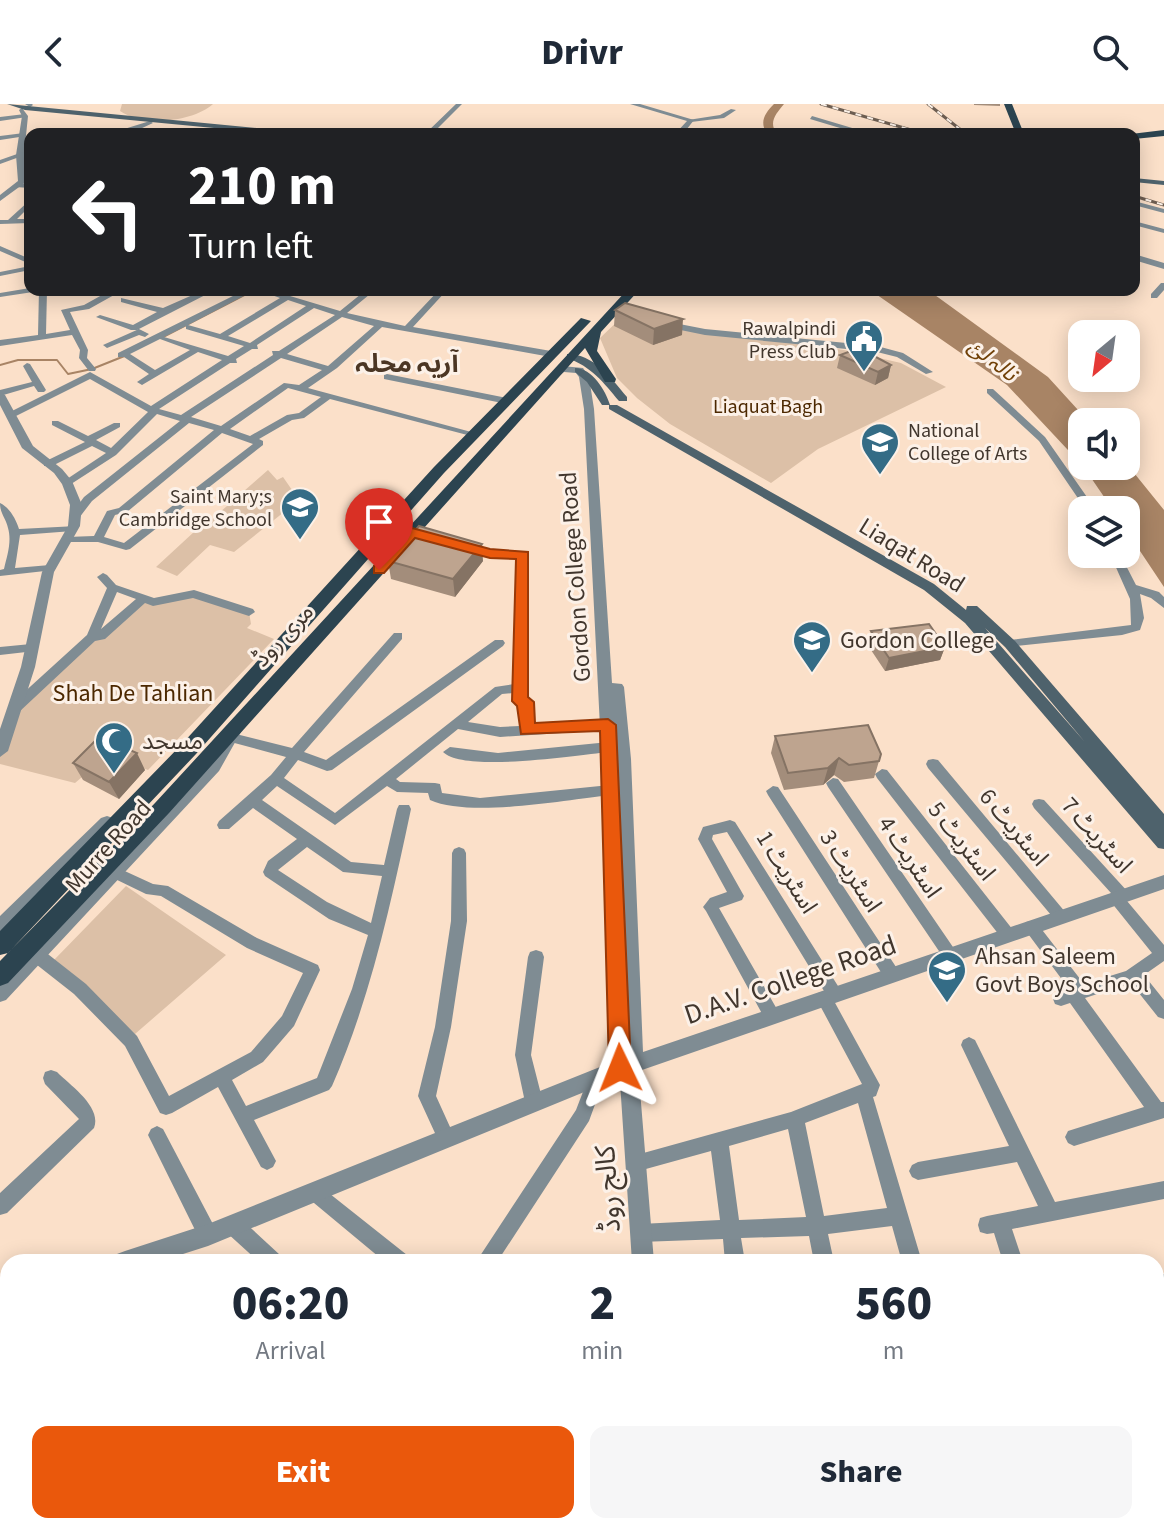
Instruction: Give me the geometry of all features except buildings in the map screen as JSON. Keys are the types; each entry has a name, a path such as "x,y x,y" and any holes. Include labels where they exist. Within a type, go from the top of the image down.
{"main road":[{"path":"0,104 150,123 221,128"},
{"path":"10,104 235,128"},
{"path":"1008,104 1023,128"},
{"path":"1017,104 1024,128"},
{"path":"1140,137 1164,134"},
{"path":"1140,182 1164,184"},
{"name":"مری روڈ","path":"0,946 199,737 472,435 610,296"},
{"name":"مری روڈ","path":"0,976 236,730 363,588 418,534 540,388 575,363 595,329 620,312 629,296"},
{"path":"595,329 591,351 610,379"},
{"name":"Liaqat Road","path":"575,363 595,366 610,379 614,403"},
{"name":"Liaqat Road","path":"575,363 614,403 939,595 970,620 1164,843"},
{"name":"Liaqat Road","path":"614,403 942,585 1010,644 1164,825"},
{"path":"339,581 363,588"}],"street":[{"path":"434,128 459,104"},
{"path":"633,104 691,120 722,117 733,110"},
{"path":"0,119 27,108 25,128"},
{"path":"812,118 846,128"},
{"path":"684,128 691,120"},
{"path":"141,128 150,123"},
{"path":"0,138 24,138"},
{"path":"0,144 24,138"},
{"path":"24,138 20,155 24,168"},
{"path":"0,162 20,155"},
{"path":"0,199 24,178"},
{"path":"17,186 24,186"},
{"path":"1140,205 1164,211"},
{"path":"11,221 24,208"},
{"path":"0,222 24,221"},
{"path":"1140,225 1164,231"},
{"path":"0,248 24,256"},
{"path":"1140,259 1164,266"},
{"path":"0,274 24,267"},
{"path":"1154,296 1164,285"},
{"path":"0,295 24,291"},
{"path":"42,337 43,296"},
{"path":"92,369 83,358 84,350 65,310 86,307 107,296"},
{"path":"100,317 134,328 198,296"},
{"path":"155,374 124,356 240,296"},
{"path":"221,337 285,296"},
{"path":"289,296 340,315 380,325 551,354"},
{"path":"0,751 31,648 50,568 88,499 185,418 364,296"},
{"path":"407,329 437,296"},
{"path":"124,300 221,337 328,369"},
{"path":"68,483 113,453 153,410 312,306"},
{"path":"652,321 705,332 877,349 900,355 929,372"},
{"path":"300,389 380,325"},
{"path":"0,343 75,332"},
{"path":"107,345 139,332 258,368"},
{"path":"142,382 197,349"},
{"name":"Gordon College Road","path":"575,363 584,377 589,409 628,1070"},
{"path":"303,371 312,365"},
{"path":"27,366 46,398"},
{"path":"0,544 16,536 72,528 126,547 260,443 153,410 90,375 8,417"},
{"path":"387,377 507,401"},
{"path":"98,539 111,513 123,510 222,429 291,382 300,389 327,397 472,435"},
{"path":"37,383 0,394 8,417 28,448 68,483 76,505 72,528"},
{"path":"990,391 1042,439 1081,496"},
{"path":"251,440 290,417 301,416 327,397"},
{"path":"589,409 596,404 614,403"},
{"name":"Gordon College Road","path":"614,403 596,413 595,419 623,759 628,1070"},
{"path":"55,423 113,453"},
{"path":"48,464 117,425"},
{"path":"0,506 11,519 16,536 4,572 50,568"},
{"path":"451,543 490,554 523,555 520,701 525,702 527,730"},
{"path":"1010,644 1136,627 1139,619 1131,587 1122,568"},
{"path":"103,577 113,588 153,602 194,594 249,612"},
{"path":"1131,587 1155,595 1164,604"},
{"path":"14,709 92,637 113,588"},
{"path":"92,637 101,636 143,599"},
{"path":"224,825 276,779 398,636"},
{"path":"236,730 327,766 499,643"},
{"path":"0,651 31,648"},
{"path":"276,779 335,820 499,690 521,688"},
{"path":"456,724 500,732 608,725"},
{"name":"Murre Road","path":"0,994 214,767 236,730"},
{"name":"Murre Road","path":"0,927 176,753 199,737"},
{"path":"450,752 498,758 609,747"},
{"name":"اسٹریٹ 6","path":"933,764 1061,917"},
{"name":"اسٹریٹ 5","path":"882,774 1008,935"},
{"path":"387,779 397,787 435,788 435,796 439,798 480,803 610,790"},
{"name":"اسٹریٹ 4","path":"833,783 950,955"},
{"name":"اسٹریٹ 3","path":"773,791 892,975"},
{"path":"252,800 348,868 391,871"},
{"name":"اسٹریٹ 7","path":"1039,804 1119,897 1162,954 1161,960"},
{"path":"242,1116 323,1084 326,1080 360,989 377,931 404,809"},
{"name":"اسٹریٹ 1","path":"772,1016 711,907 715,902 737,896 705,839 708,831 730,826 829,996"},
{"path":"307,839 273,865 270,872 333,915 353,925 377,931"},
{"path":"446,1138 427,1096 443,1027 459,921 459,853"},
{"path":"38,956 80,989 131,1041 166,1107 257,1057 288,1021 312,970 252,943 163,890 151,890 116,873"},
{"name":"D.A.V. College Road","path":"152,1254 208,1235 597,1077 628,1070 829,996 1164,882"},
{"path":"1031,927 1072,995 1161,1111 1074,1137"},
{"path":"534,1102 523,1055 536,957"},
{"path":"1072,995 1134,974 1161,960"},
{"path":"1134,974 1164,1012"},
{"path":"635,1163 795,1119 870,1090 871,1085 829,996"},
{"path":"969,1045 1050,1211"},
{"name":"کالج روڈ","path":"628,1070 642,1254"},
{"path":"491,1254 583,1115 597,1077"},
{"path":"0,1206 88,1122 87,1115 51,1078"},
{"path":"222,1078 267,1161"},
{"path":"863,1092 910,1254"},
{"path":"795,1119 822,1254"},
{"path":"157,1135 208,1235"},
{"path":"719,1140 734,1254"},
{"path":"918,1171 1020,1153"},
{"path":"1009,1254 993,1223 1164,1190"},
{"path":"314,1192 390,1254"},
{"path":"640,1233 817,1226 899,1216"},
{"path":"233,1225 264,1254"}],"green space":[{"path":"122,104 213,104 193,115 154,121 120,111"},
{"name":"Liaquat Bagh","path":"623,316 673,328 844,350 901,363 946,387 818,449 771,483 670,424 617,378 600,338"},
{"path":"268,470 277,480 283,477 299,500 234,552 210,545 177,576 156,567 195,531 192,515 211,520"},
{"name":"Shah De Tahlian","path":"194,594 249,612 251,624 247,628 274,639 148,770 108,755 75,783 0,764 0,751 14,709 143,599 153,602"},
{"path":"126,886 226,955 135,1034 54,960"}],"water":[{"path":"879,296 936,296 1048,377 1076,408 1068,408 1068,450 1007,385"},
{"path":"1093,480 1140,480 1164,510 1164,587 1140,551 1140,496 1103,496"}],"waterway":[{"name":"نالہ لئ","path":"768,128 769,115 779,104"},
{"path":"163,337 242,296"},
{"path":"0,365 18,360 57,360 68,374 92,369 127,355"}],"railway":[{"path":"821,104 904,128"},
{"path":"928,104 958,128"},
{"path":"1140,198 1164,205"}],"place":[{"name":"Rawalpindi Press Club","path":"864,373"},
{"name":"National College of Arts","path":"880,476"},
{"name":"Saint Mary;s Cambridge School","path":"300,541"},
{"name":"Gordon College","path":"812,674"},
{"name":"مسجد","path":"114,775"},
{"name":"Ahsan Saleem Govt Boys School","path":"947,1004"}],"district":[{"name":"آریہ محلہ","path":"407,363"}],"route":[{"path":"379,570 412,533 490,554 523,555 520,701 525,702 527,730 608,725 620,1068"}]}
